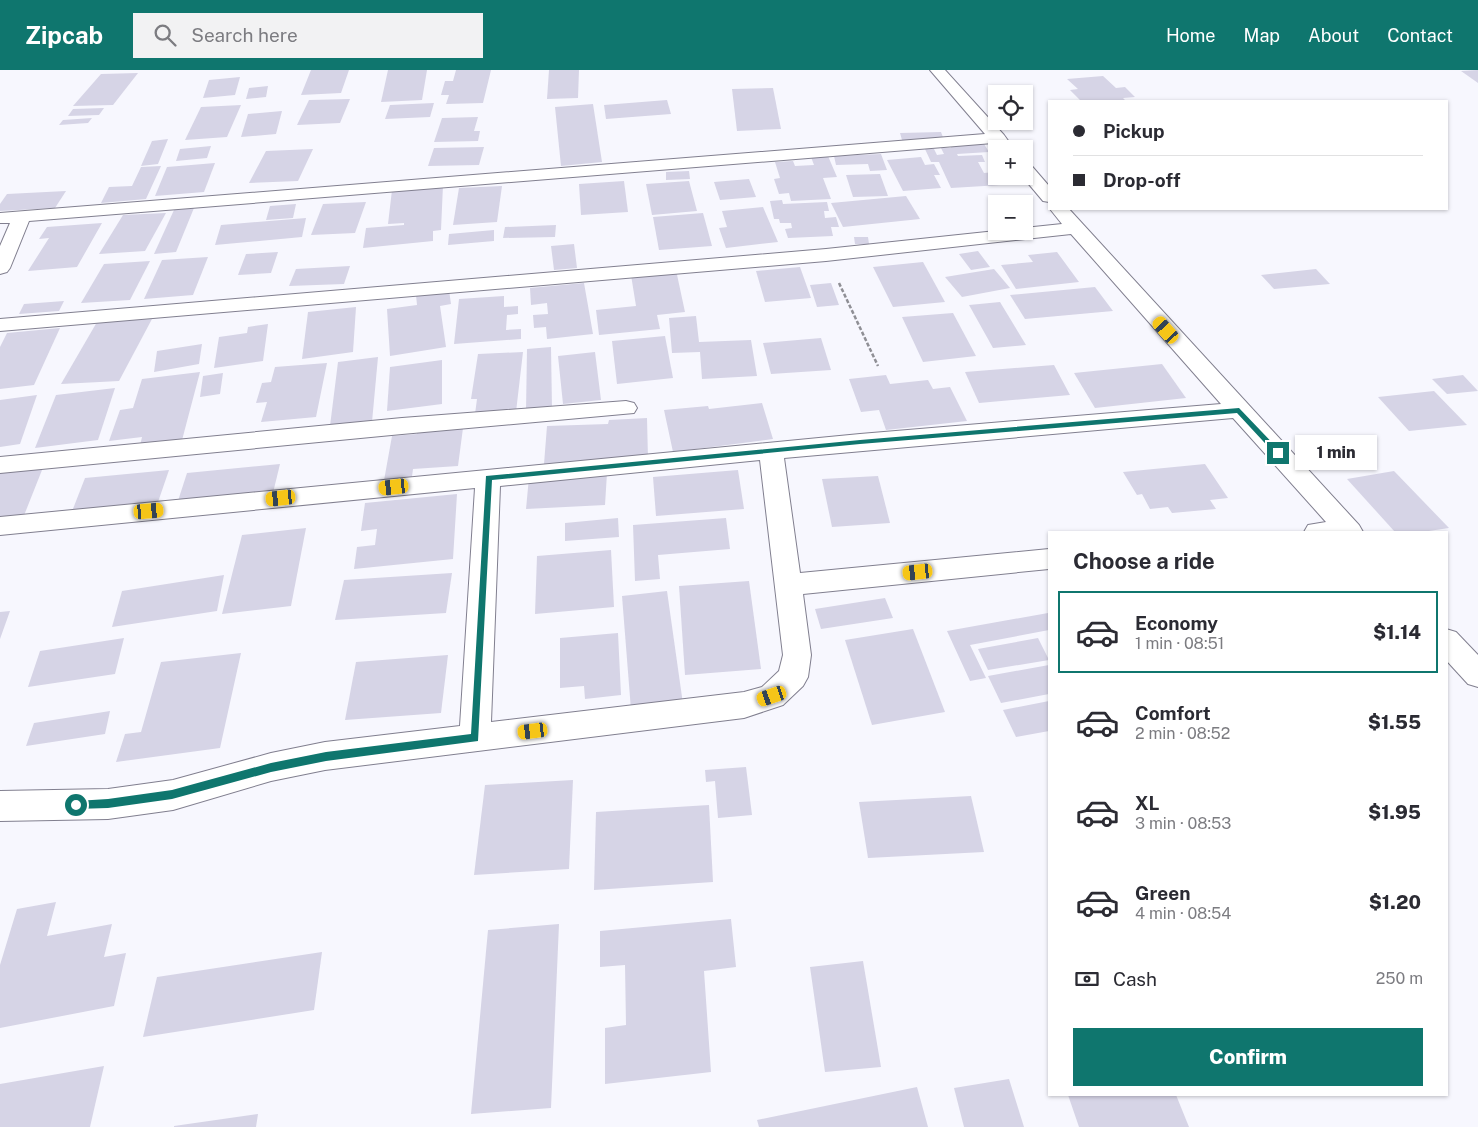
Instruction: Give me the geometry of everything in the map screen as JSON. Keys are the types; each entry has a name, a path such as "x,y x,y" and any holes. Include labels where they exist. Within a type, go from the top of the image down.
{"street":[{"path":"937,70 998,140"},
{"path":"0,218 988,145"},
{"path":"1033,178 1048,195"},
{"path":"1060,210 1348,531"},
{"path":"0,268 22,217"},
{"path":"0,326 826,255 1076,228"},
{"path":"0,465 382,428 626,408"},
{"path":"0,526 771,451 1239,410"},
{"path":"0,806 108,804 172,794 271,767 326,756 744,705 772,696 793,677 797,655 771,451"},
{"path":"475,738 488,478"},
{"path":"788,585 1048,559"},
{"path":"1448,642 1478,675"}],"path":[{"path":"826,255 878,366"}],"building":[{"path":"311,70 349,70 341,93 301,95"},
{"path":"388,70 427,70 422,100 381,102"},
{"path":"456,70 491,70 483,103 446,104 449,95 441,95 445,81 453,81"},
{"path":"549,70 579,70 578,98 547,99"},
{"path":"1478,70 1478,83 1461,71"},
{"path":"138,73 113,105 73,106 101,74"},
{"path":"1103,76 1116,88 1125,87 1135,97 1123,98 1125,100 1080,100 1070,90 1078,89 1067,79"},
{"path":"240,77 235,95 203,98 209,80"},
{"path":"268,86 266,97 246,99 249,88"},
{"path":"773,88 781,129 737,131 732,89"},
{"path":"350,99 340,123 297,125 309,100"},
{"path":"667,100 671,114 606,119 604,105"},
{"path":"434,103 430,117 385,119 390,105"},
{"path":"593,104 602,162 561,166 555,107"},
{"path":"241,105 227,137 185,140 201,107"},
{"path":"104,108 99,115 68,116 73,109"},
{"path":"282,111 276,134 241,137 248,114"},
{"path":"478,117 474,131 480,131 478,141 434,142 442,118"},
{"path":"92,118 88,123 59,125 63,120"},
{"path":"941,132 944,140 902,140 900,133"},
{"path":"168,139 158,164 141,166 152,141"},
{"path":"984,144 988,152 957,154 958,156 982,155 985,162 978,162 984,173 988,173 988,185 1001,185 951,188 939,162 931,162 925,149 934,149 937,155 944,154 941,148 951,148 950,146"},
{"path":"211,146 207,158 176,161 180,149"},
{"path":"484,147 479,165 428,166 434,148"},
{"path":"313,149 298,181 249,183 266,151"},
{"path":"881,154 887,170 870,171 868,164 836,165 834,156"},
{"path":"828,156 837,177 823,178 831,199 791,201 789,193 779,194 774,179 780,178 775,162 793,161 795,166 814,165 811,157"},
{"path":"921,157 925,165 934,164 940,175 934,175 941,188 903,191 887,160"},
{"path":"215,163 204,192 155,196 167,167"},
{"path":"161,166 146,199 101,203 109,187 132,186 141,167"},
{"path":"689,171 690,179 666,180 666,172"},
{"path":"880,174 888,196 853,197 846,175"},
{"path":"749,179 756,197 720,200 714,182"},
{"path":"624,181 628,212 581,215 579,184"},
{"path":"689,181 697,211 652,215 646,184"},
{"path":"443,185 441,230 433,231 433,241 363,248 366,228 404,225 404,223 388,224 392,190"},
{"path":"502,186 497,222 453,225 459,188"},
{"path":"66,191 55,208 0,211 0,204 7,194"},
{"path":"906,196 920,219 843,227 831,203"},
{"path":"782,200 783,204 827,202 829,211 824,211 825,218 836,217 839,227 831,227 833,236 788,238 785,229 792,228 791,223 780,223 779,219 774,219 770,201"},
{"path":"366,202 355,233 311,235 323,204"},
{"path":"296,204 293,218 266,220 270,206"},
{"path":"763,207 778,242 726,248 719,228 727,227 722,211"},
{"path":"194,208 176,252 154,254 174,210"},
{"path":"166,213 145,251 99,254 123,215"},
{"path":"703,213 712,246 659,250 653,217"},
{"path":"306,218 302,237 215,245 221,225"},
{"path":"102,223 77,267 28,271 49,238 39,239 47,227"},
{"path":"556,225 555,237 503,238 505,227"},
{"path":"494,230 494,241 448,245 449,234"},
{"path":"854,237 868,237 869,244 855,244"},
{"path":"574,244 577,268 554,270 551,246"},
{"path":"978,251 990,267 971,270 959,254"},
{"path":"278,252 271,273 238,275 246,254"},
{"path":"1057,252 1079,282 1016,289 1001,265 1033,262 1028,255"},
{"path":"208,257 193,295 144,299 162,260"},
{"path":"150,261 130,300 81,303 104,264"},
{"path":"923,262 945,302 893,307 873,267"},
{"path":"350,266 344,284 289,286 296,269"},
{"path":"800,267 811,298 765,302 756,271"},
{"path":"994,269 1010,288 962,297 945,277"},
{"path":"1316,269 1330,284 1274,289 1261,275"},
{"path":"676,270 685,312 657,315 660,329 599,335 596,310 636,306 631,275"},
{"path":"584,283 593,334 547,339 546,327 534,328 533,315 548,314 547,303 531,305 530,288"},
{"path":"831,283 839,305 817,307 810,285"},
{"path":"1095,287 1113,311 1025,319 1010,295"},
{"path":"449,290 451,304 440,306 446,347 390,356 387,309 417,305 416,295"},
{"path":"504,296 504,307 518,306 518,314 507,315 506,330 521,329 521,339 454,344 459,299"},
{"path":"64,301 59,311 19,314 24,304"},
{"path":"1000,302 1026,345 993,348 969,305"},
{"path":"356,307 353,352 302,359 308,312"},
{"path":"953,313 976,356 923,362 902,317"},
{"path":"696,316 699,342 751,340 757,376 702,379 700,352 672,353 669,318"},
{"path":"152,319 119,381 61,384 97,322"},
{"path":"268,324 263,361 214,368 219,337 247,333 248,327"},
{"path":"60,328 34,385 0,389 0,347 7,333"},
{"path":"665,336 673,378 617,384 612,341"},
{"path":"821,338 831,370 771,374 763,343"},
{"path":"202,344 199,364 154,372 157,351"},
{"path":"551,347 552,409 526,411 527,349"},
{"path":"523,352 516,412 475,414 477,399 471,399 478,354"},
{"path":"595,352 601,400 563,404 558,356"},
{"path":"378,357 372,422 330,426 338,362"},
{"path":"442,360 442,404 387,411 390,367"},
{"path":"327,363 316,417 261,422 267,402 256,403 262,383 271,382 275,367"},
{"path":"1162,364 1186,398 1095,408 1074,373"},
{"path":"1054,365 1070,395 979,403 965,372"},
{"path":"200,372 181,444 139,450 142,437 109,441 120,410 133,408 142,379"},
{"path":"223,373 220,394 200,397 203,376"},
{"path":"886,375 890,384 928,380 933,389 950,387 967,421 886,430 879,410 861,412 849,379"},
{"path":"1463,375 1478,391 1447,394 1432,379"},
{"path":"115,388 98,440 35,448 56,395"},
{"path":"1434,391 1467,425 1409,431 1378,397"},
{"path":"37,395 20,444 0,447 0,400"},
{"path":"762,403 773,439 673,452 664,410 708,406 709,409"},
{"path":"647,418 648,459 544,464 547,426 608,424 609,420"},
{"path":"463,428 458,466 413,469 411,484 383,486 392,436 417,434 417,431"},
{"path":"280,464 272,497 176,507 187,473"},
{"path":"1205,464 1228,498 1210,500 1216,509 1172,513 1168,507 1150,509 1142,494 1137,495 1123,472"},
{"path":"44,465 23,518 0,521 0,471"},
{"path":"169,470 157,505 71,514 85,478"},
{"path":"738,470 744,509 656,516 653,477"},
{"path":"1394,471 1449,528 1429,531 1394,531 1347,479"},
{"path":"607,473 605,505 526,509 529,477"},
{"path":"878,476 890,523 832,527 822,479"},
{"path":"457,494 453,559 354,569 357,547 375,545 377,529 361,531 365,503"},
{"path":"618,518 619,537 565,541 565,523"},
{"path":"726,518 730,549 658,555 660,579 635,581 633,525"},
{"path":"306,528 291,606 222,614 242,535"},
{"path":"611,550 614,607 535,614 537,556"},
{"path":"452,573 446,613 335,620 344,580"},
{"path":"224,575 217,611 112,627 122,591"},
{"path":"749,581 761,669 685,675 679,586"},
{"path":"667,591 683,704 631,710 622,596"},
{"path":"885,598 893,618 821,629 815,609"},
{"path":"10,611 0,639 0,612"},
{"path":"1048,613 1048,630 970,645 986,678 970,681 947,631"},
{"path":"913,629 945,712 872,725 845,640"},
{"path":"618,633 621,695 585,699 584,686 560,688 560,638"},
{"path":"124,638 115,674 28,687 40,651"},
{"path":"1038,638 1048,660 988,670 978,649"},
{"path":"241,653 220,748 116,762 125,734 141,732 161,662"},
{"path":"448,655 441,713 345,720 356,662"},
{"path":"1048,665 1048,694 1001,703 988,676"},
{"path":"1048,701 1048,731 1016,737 1003,710"},
{"path":"110,711 105,734 26,746 34,723"},
{"path":"746,767 752,815 718,818 715,781 706,782 705,770"},
{"path":"573,780 569,869 474,875 485,785"},
{"path":"971,796 984,852 868,858 859,802"},
{"path":"709,805 713,882 594,890 596,812"},
{"path":"56,902 47,936 112,924 104,957 126,953 114,1006 0,1028 0,965 17,909"},
{"path":"731,919 736,967 704,971 711,1072 605,1084 605,1028 626,1025 625,965 600,967 600,931"},
{"path":"559,924 551,1108 471,1114 488,930"},
{"path":"322,952 314,1010 143,1037 157,977"},
{"path":"863,961 881,1067 825,1072 810,967"},
{"path":"104,1066 90,1127 0,1127 0,1084"},
{"path":"1009,1079 1024,1127 964,1127 954,1088"},
{"path":"917,1087 928,1127 759,1127 757,1120"},
{"path":"1068,1096 1176,1096 1189,1127 1079,1127"},
{"path":"258,1114 256,1127 174,1127 174,1126"}],"route":[{"path":"76,805 108,804 172,794 271,767 326,756 475,738 488,478 860,442 1239,410 1278,453"}]}
